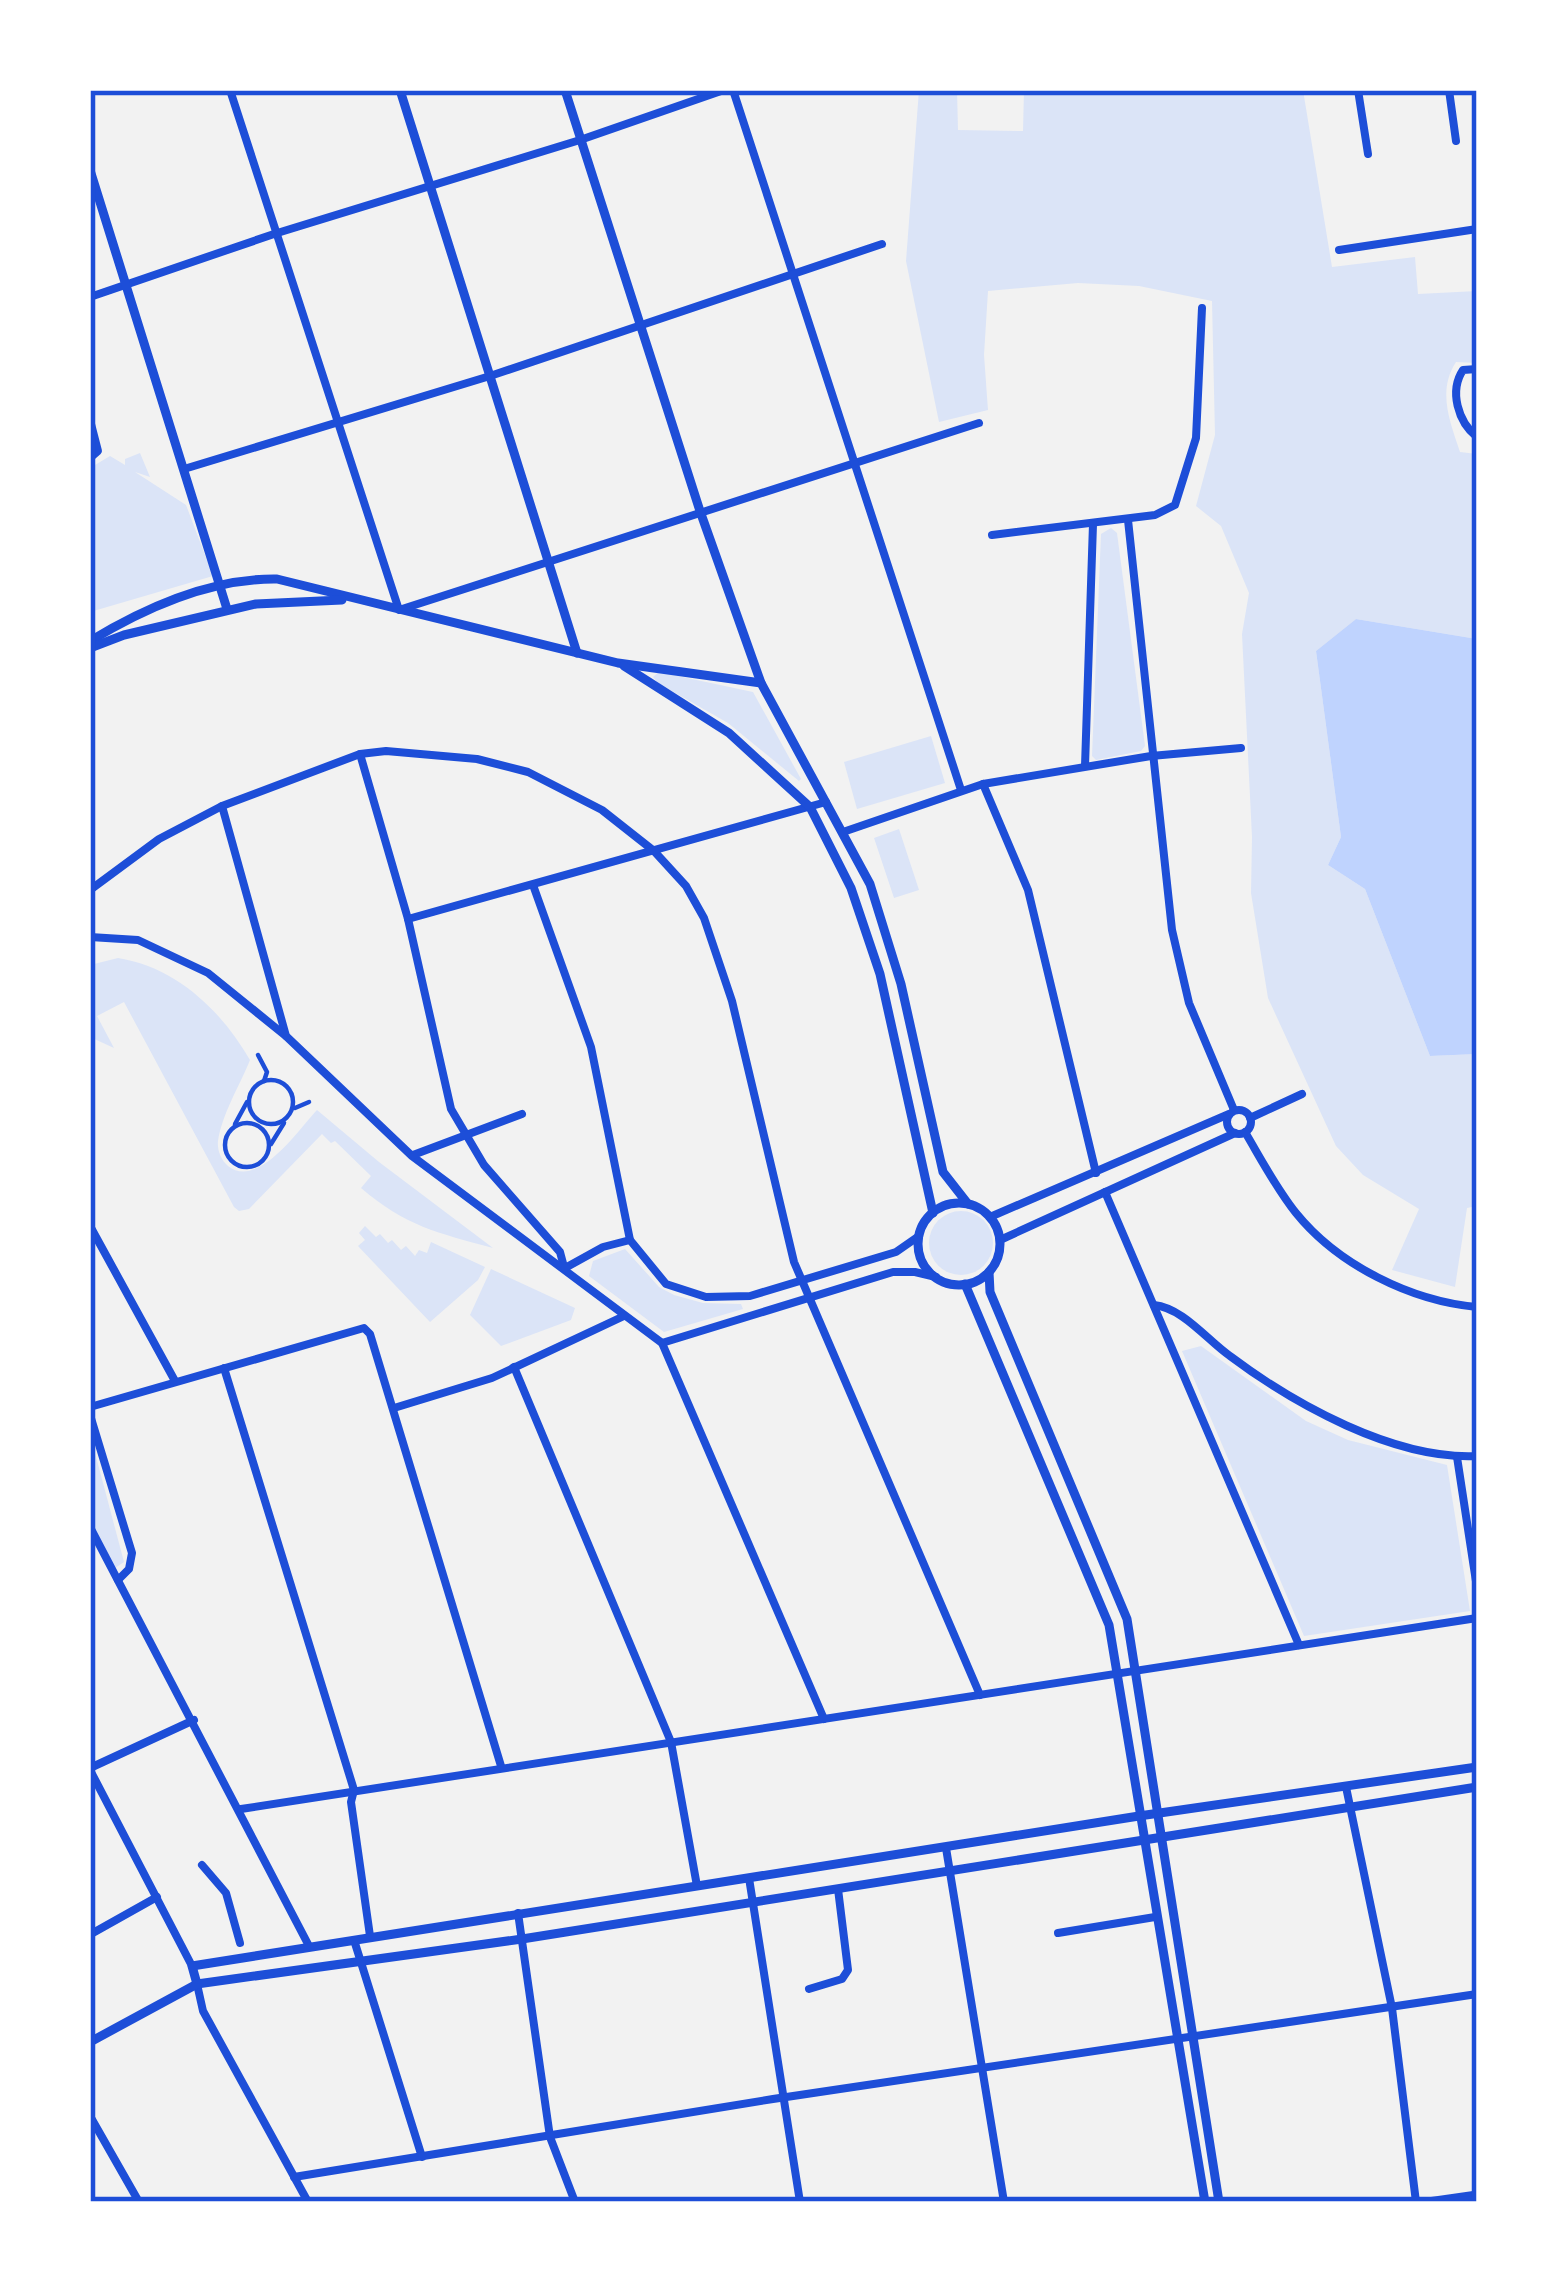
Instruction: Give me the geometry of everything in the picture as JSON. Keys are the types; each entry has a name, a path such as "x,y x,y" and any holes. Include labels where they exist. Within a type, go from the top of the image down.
{"main road":[{"path":"400,90 577,653"},
{"path":"565,90 700,511 761,682 870,884 943,1172 968,1204 990,1217 1000,1240 998,1257 989,1272 965,1284 935,1277 921,1259 919,1236 933,1213 950,1204 968,1204"},
{"path":"90,170 227,609"},
{"path":"91,642 146,612 220,583 277,578 618,663 761,682"},
{"path":"91,642 227,609 286,600 358,600"},
{"path":"618,663 729,733 810,807 851,889 880,974 933,1213"},
{"path":"867,935 885,930"},
{"path":"907,1100 927,1096"},
{"path":"989,1272 991,1292 1127,1619 1219,2202"},
{"path":"965,1284 1109,1625 1205,2202"},
{"path":"1033,1442 1051,1435"},
{"path":"1091,1580 1108,1572"},
{"path":"197,1984 192,1966 241,1949 309,1946 1477,1767"},
{"path":"90,2042 197,1984 521,1939 1477,1787"},
{"path":"1428,2202 1477,2195"}],"street":[{"path":"230,90 399,610 980,423"},
{"path":"90,297 728,90 856,463 961,790"},
{"path":"1358,90 1368,154"},
{"path":"1448,90 1456,140"},
{"path":"1340,250 1477,229"},
{"path":"184,470 490,376 882,244"},
{"path":"992,535 1129,520 1171,509 1196,438 1202,308"},
{"path":"1477,369 1463,370 1457,379 1459,410 1477,437"},
{"path":"90,420 98,448 91,459"},
{"path":"1129,520 1151,756 1178,964 1232,1112 1228,1127 1240,1132 1295,1212 1337,1252 1403,1288 1439,1301 1477,1306"},
{"path":"1085,766 1093,524"},
{"path":"843,832 983,784 1151,756 1241,748"},
{"path":"90,890 159,839 223,806 360,754 411,751 477,759 528,772 602,809 654,851 695,899 721,964 802,1282 980,1695"},
{"path":"360,754 408,919 443,1084 465,1136 513,1202 560,1252 565,1268"},
{"path":"983,784 1028,890 1096,1173"},
{"path":"408,919 826,802"},
{"path":"223,806 287,1037"},
{"path":"532,885 591,1047 630,1240 666,1284 706,1297 750,1296 896,1252 919,1236"},
{"path":"90,937 138,940 208,973 287,1037 412,1156 662,1343 824,1720"},
{"path":"258,1055 267,1072 264,1081 249,1097 225,1147 236,1164 257,1165 289,1115 290,1090 279,1082 264,1081"},
{"path":"1000,1240 1240,1132 1250,1118 1302,1094"},
{"path":"249,1097 250,1111 260,1122 274,1124 309,1102"},
{"path":"990,1217 1232,1112 1244,1111 1250,1118"},
{"path":"412,1156 522,1114"},
{"path":"233,1127 255,1124 266,1133 269,1148"},
{"path":"1129,1159 1136,1178"},
{"path":"1052,1192 1061,1212"},
{"path":"1105,1192 1299,1646"},
{"path":"90,1226 175,1381"},
{"path":"565,1268 603,1247 630,1240"},
{"path":"662,1343 893,1272 935,1277"},
{"path":"750,1296 756,1313"},
{"path":"1154,1305 1168,1306 1228,1355 1311,1409 1401,1444 1457,1457 1477,1456"},
{"path":"394,1408 514,1367 624,1316"},
{"path":"118,1580 129,1569 132,1553 90,1411 175,1381 364,1328 394,1408 501,1766"},
{"path":"514,1367 671,1742 697,1886"},
{"path":"224,1368 354,1790 351,1802 370,1936"},
{"path":"1457,1457 1477,1588"},
{"path":"90,1527 309,1946"},
{"path":"241,1809 1477,1618"},
{"path":"192,1966 90,1769 194,1720"},
{"path":"1346,1787 1392,2008 1416,2202"},
{"path":"946,1848 1004,2202"},
{"path":"202,1865 226,1893 241,1949"},
{"path":"748,1878 800,2202"},
{"path":"809,1989 842,1979 848,1970 838,1889"},
{"path":"91,1934 157,1897"},
{"path":"518,1913 550,2137 575,2202"},
{"path":"1058,1934 1155,1917"},
{"path":"354,1939 422,2157"},
{"path":"197,1984 203,2011 308,2202"},
{"path":"294,2177 783,2097 1477,1994"},
{"path":"90,2116 139,2202"}],"shaded area":[{"path":"919,90 957,90 958,130 1023,131 1024,90 1303,90 1332,267 1415,257 1418,294 1477,291 1477,363 1456,362 1446,395 1460,452 1477,454 1477,639 1356,619 1316,651 1341,837 1328,865 1365,889 1430,1056 1477,1054 1477,1206 1467,1208 1455,1287 1392,1270 1419,1209 1363,1175 1336,1146 1268,998 1251,893 1242,634 1249,593 1221,526 1196,506 1215,435 1212,301 1139,286 1078,283 988,291 984,355 988,410 939,422 906,261"},
{"path":"140,453 150,477 135,472 186,505 213,576 90,612 90,468 110,456 125,465 125,459"},
{"path":"1111,528 1117,533 1145,746 1141,751 1096,760 1092,756 1101,534"},
{"path":"659,672 753,692 801,779 728,723 658,683 653,677"},
{"path":"931,736 945,783 857,809 844,762"},
{"path":"899,829 919,890 894,898 874,838"},
{"path":"118,958 159,971 195,994 225,1024 250,1060 220,1131 219,1151 228,1166 240,1171 265,1164 317,1110 493,1248 392,1211 361,1188 371,1176 322,1134 249,1209 239,1211 124,1002 97,1016 114,1048 90,1037 90,965"},
{"path":"961,1211 984,1220 993,1243 984,1266 961,1275 938,1266 929,1243 938,1220"},
{"path":"365,1226 401,1250 406,1246 415,1256 419,1250 427,1253 431,1242 485,1267 478,1280 430,1322 358,1246 365,1240 359,1233"},
{"path":"625,1249 659,1287 674,1295 703,1303 741,1304 743,1309 664,1332 589,1276 593,1261"},
{"path":"491,1269 575,1308 571,1320 501,1346 470,1315"},
{"path":"1201,1346 1306,1421 1348,1440 1447,1465 1470,1611 1304,1636 1182,1351"},
{"path":"90,1434 124,1562 115,1568 90,1519"}],"water":[{"path":"1356,619 1477,639 1477,1054 1430,1056 1365,889 1328,865 1341,837 1316,651"}]}
